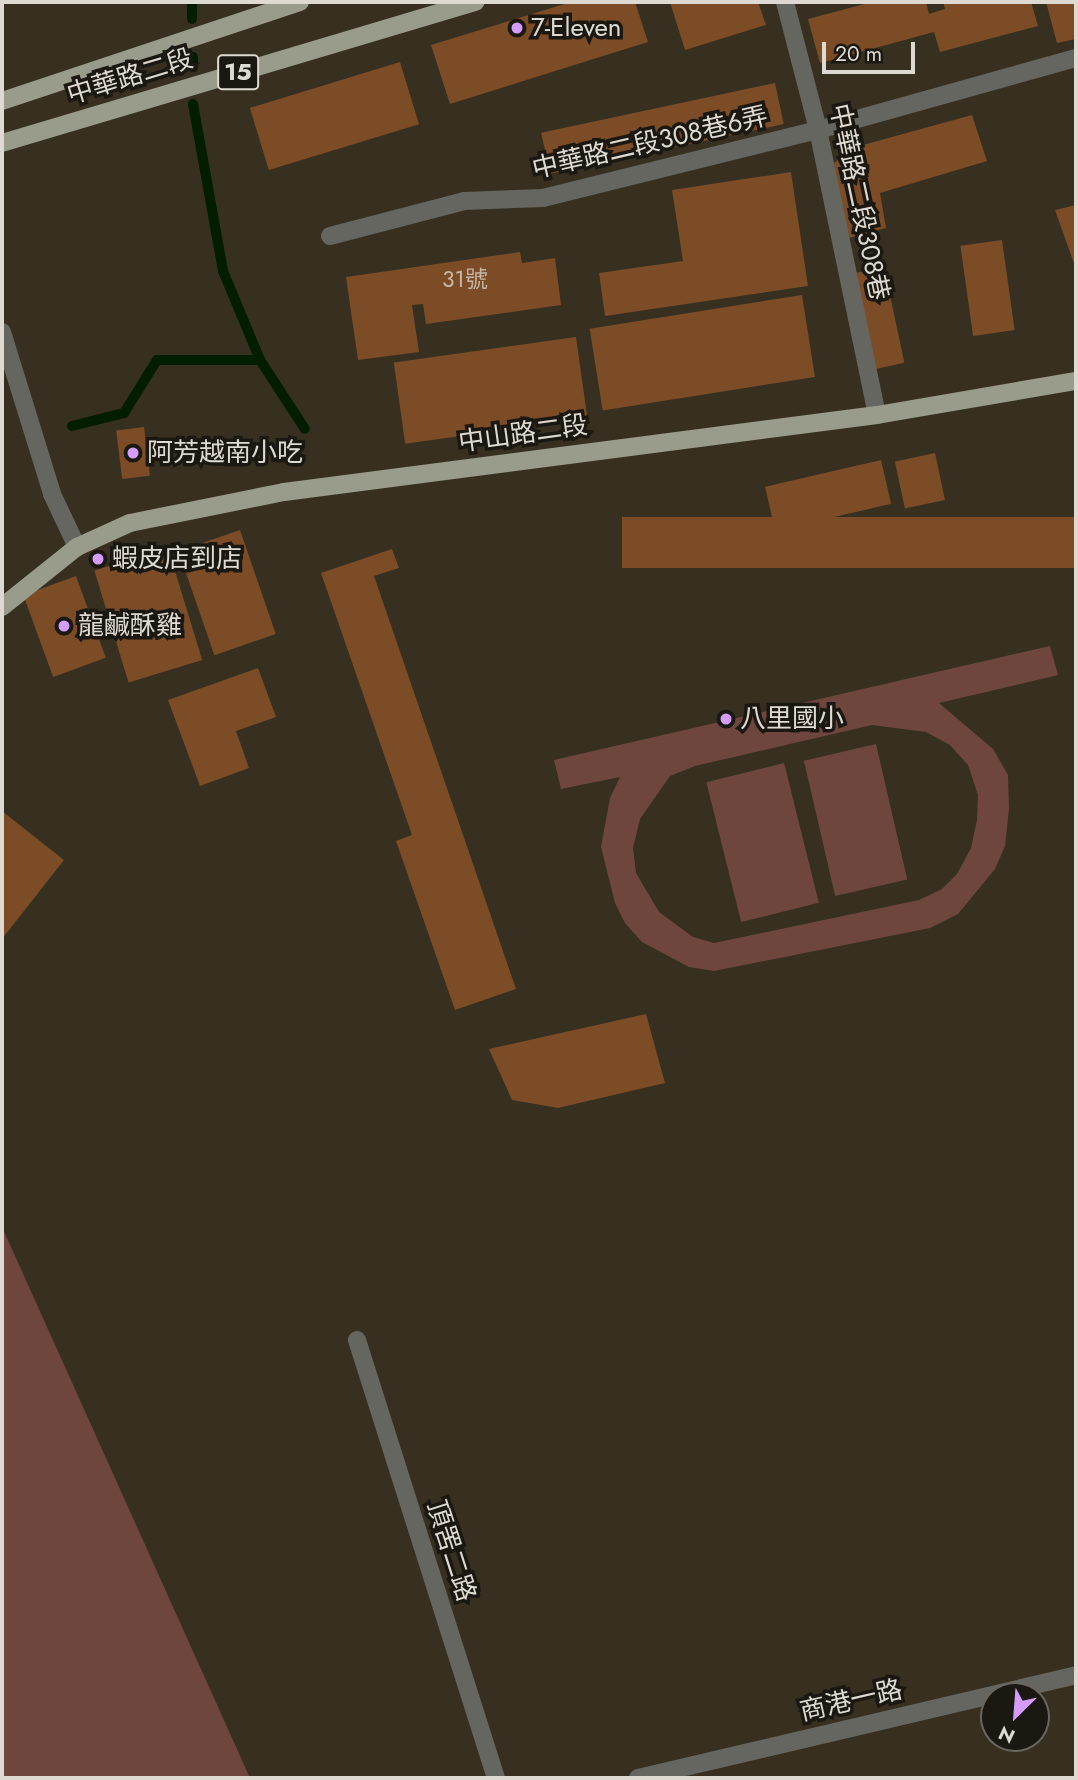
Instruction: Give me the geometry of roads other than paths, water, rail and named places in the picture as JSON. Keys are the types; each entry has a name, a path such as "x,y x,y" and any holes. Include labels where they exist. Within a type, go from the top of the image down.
{"main road":[{"name":"中華路二段","path":"2,101 300,2"},
{"name":"中華路二段","path":"2,143 475,2"},
{"name":"中山路二段","path":"2,607 77,547 130,523 284,492 877,415 1076,381"}],"street":[{"name":"中華路二段308巷","path":"785,2 818,130 877,415"},
{"name":"中華路二段308巷6弄","path":"330,236 464,201 543,198 818,130 1076,58"},
{"path":"2,332 52,494 77,547"},
{"name":"頂罟二路","path":"357,1340 496,1778"},
{"name":"商港一路","path":"638,1778 1076,1675"}],"waterway":[{"path":"192,2 192,19"},
{"path":"193,57 193,67"},
{"path":"193,104 223,271 260,360"},
{"path":"72,426 124,413 157,360 260,360 305,429"}],"place":[{"name":"7-Eleven","path":"517,28"},
{"name":"阿芳越南小吃","path":"133,453"},
{"name":"蝦皮店到店","path":"98,559"},
{"name":"龍鹹酥雞","path":"64,626"},
{"name":"八里國小","path":"726,719"}]}
